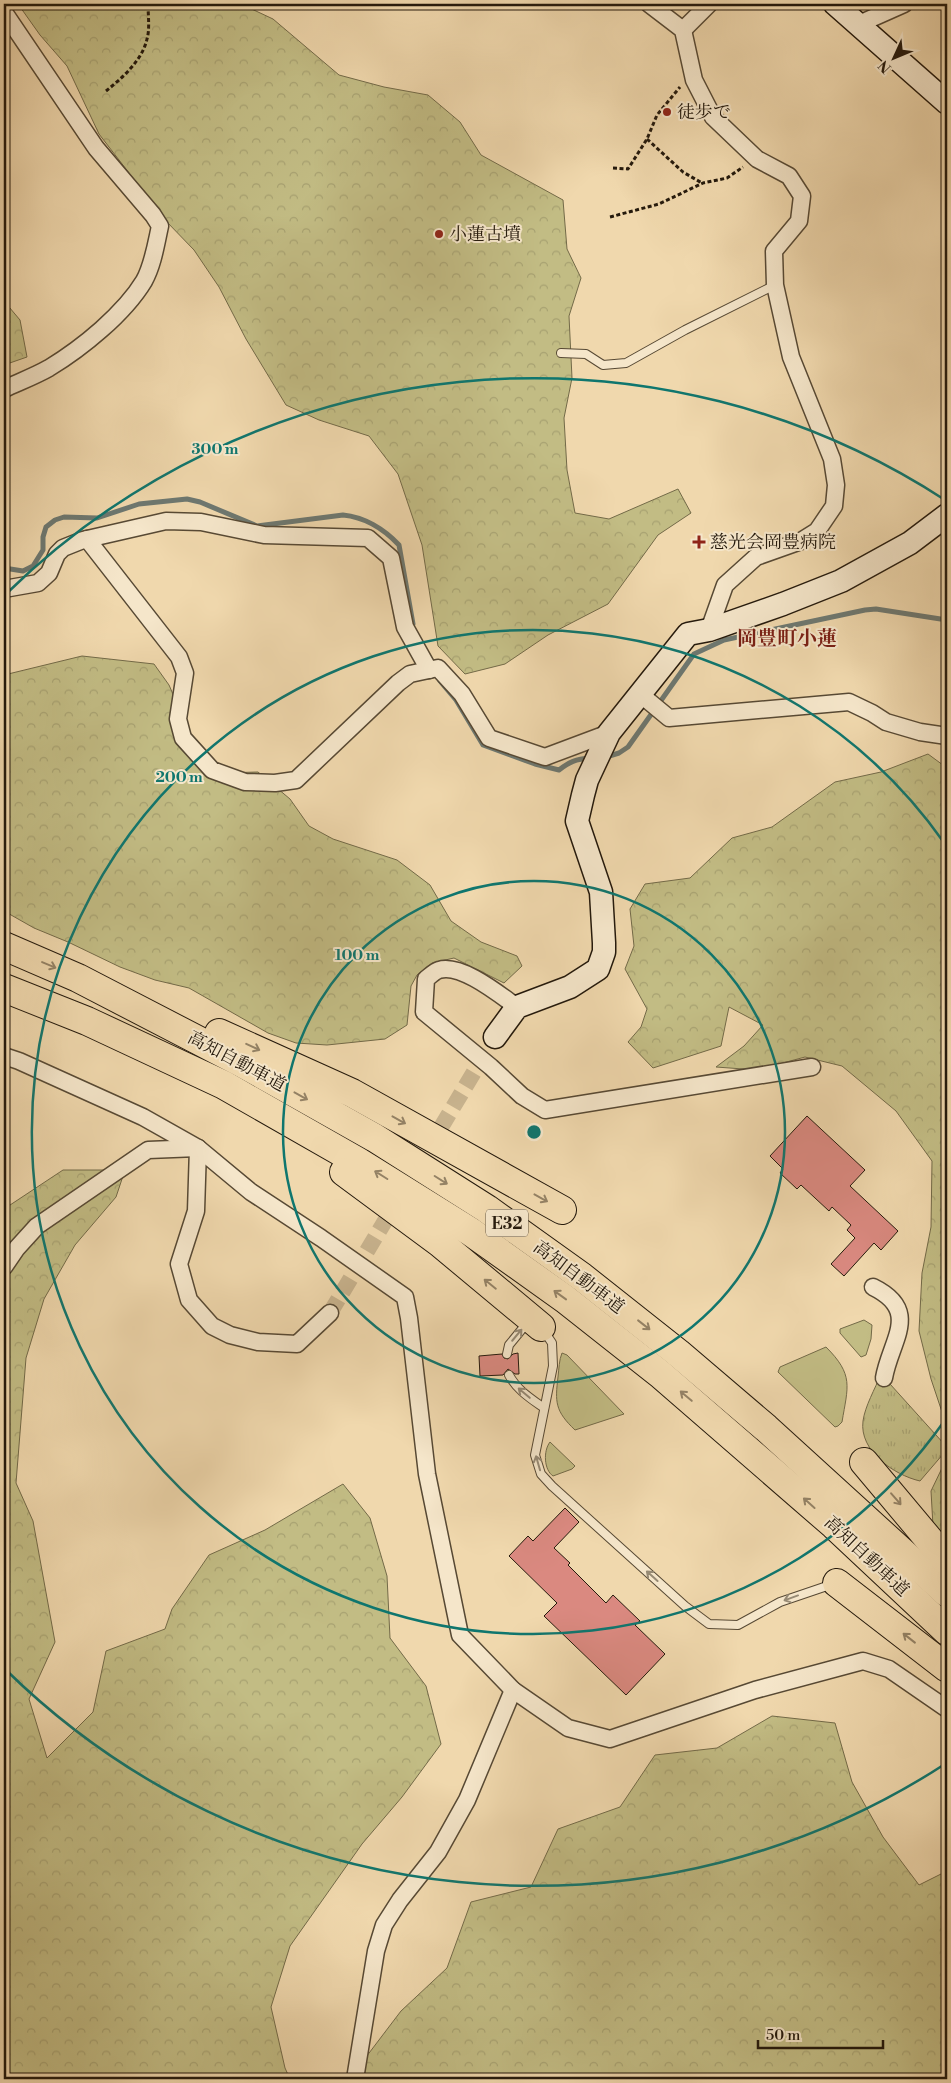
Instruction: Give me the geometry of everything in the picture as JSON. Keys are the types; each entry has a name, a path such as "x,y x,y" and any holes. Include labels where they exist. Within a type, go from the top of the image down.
{"highway":[{"name":"高知自動車道","path":"4,946 78,978 240,1062 367,1133 487,1209 582,1277 678,1353 780,1440 947,1593"},
{"path":"78,978 244,1043 352,1093 562,1210"},
{"name":"高知自動車道","path":"4,988 87,1021 224,1085 357,1161 471,1232 565,1298 660,1374 834,1525 947,1631"},
{"path":"87,1021 350,1176 440,1243 536,1322"},
{"path":"864,1462 947,1561"},
{"path":"837,1583 947,1668"}],"street":[{"path":"649,4 682,30 694,80 713,117 756,159 789,176 802,196 799,221 774,251 775,285 791,357 832,460 836,485 834,506 817,531 801,541 756,557 725,585 709,630"},
{"path":"682,30 709,4"},
{"path":"835,4 947,103"},
{"path":"859,24 904,4"},
{"path":"4,12 96,148 154,215 160,226 152,259 144,280 124,308 81,346 48,368 4,389"},
{"path":"495,1037 517,1007 570,987 598,969 604,952 601,892 577,821 582,795 591,769 605,740 651,703 688,634 709,630 841,581 910,543 947,515"},
{"path":"4,589 38,584 49,573 63,548 87,539 166,521 201,522 264,535 368,538 391,558 405,627 433,669 462,694 489,738 545,757 552,756 568,748 605,740"},
{"path":"87,539 179,657 186,673 178,719 183,738 212,770 245,782 275,783 296,780 398,683 410,674 433,669"},
{"path":"651,703 670,718 849,702 886,722 920,732 947,736"},
{"path":"517,1007 457,970 439,970 426,979 424,1012 491,1067 522,1096 545,1110 812,1067"},
{"path":"9,1061 144,1117 198,1148 251,1192 321,1238 404,1298 409,1318 427,1474 460,1635 513,1690 568,1728 610,1740 755,1690 863,1661 889,1669 947,1709"},
{"path":"4,1267 17,1248 37,1226 148,1150 198,1148"},
{"path":"198,1148 196,1211 178,1264 189,1300 212,1326 230,1335 258,1342 297,1344 330,1313"},
{"path":"873,1287 884,1292 895,1303 901,1320 899,1333 884,1378"},
{"path":"355,2079 376,1951 384,1925 400,1900 438,1852 467,1800 513,1690"}],"lane":[{"path":"561,354 586,354 603,365 626,363 684,330 775,285"},
{"path":"507,1354 509,1345 536,1322 552,1343 554,1366 535,1455 541,1474 678,1599 709,1624 738,1625 780,1602 837,1583"},
{"path":"508,1375 524,1394 544,1408"}],"path":[{"path":"106,91 126,75 148,39 148,4"},
{"path":"613,168 628,169 647,139 657,115 682,85 694,80"},
{"path":"647,139 683,172 703,183"},
{"path":"610,217 659,204 703,183 727,178 756,159"}],"green space":[{"path":"18,4 241,4 273,19 339,75 384,87 428,95 460,122 481,155 563,200 567,249 581,278 569,316 572,378 564,418 567,470 575,513 609,519 678,489 691,513 658,535 608,604 548,635 505,664 465,674 438,646 422,545 398,474 369,436 319,420 286,405 246,339 219,287 194,250 166,221 99,134 67,66 40,35"},
{"path":"4,301 20,320 27,357 4,365"},
{"path":"82,656 154,664 169,685 196,747 223,773 258,772 290,799 309,826 333,839 397,860 430,885 451,921 481,942 517,956 522,966 504,983 454,958 432,963 417,975 411,986 407,1025 385,1039 327,1045 296,1043 268,1033 189,988 155,980 120,967 34,928 4,911 4,675"},
{"path":"928,754 947,768 947,1541 933,1526 931,1491 943,1466 946,1424 931,1379 919,1331 922,1273 931,1227 932,1161 896,1111 842,1066 805,1057 757,1070 716,1067 744,1046 763,1025 729,1007 721,1046 653,1068 628,1042 641,1027 647,1009 625,969 634,946 630,909 645,884 690,878 732,838 772,827 835,782 881,772"},
{"path":"63,1170 125,1170 116,1197 75,1245 44,1299 26,1358 16,1483 33,1521 55,1642 29,1699 47,1758 93,1712 106,1651 165,1629 172,1609 209,1555 265,1530 343,1484 370,1518 387,1576 390,1638 426,1686 441,1744 402,1797 362,1844 290,1946 271,2007 285,2068 290,2079 4,2079 4,1209"},
{"path":"864,1320 872,1325 871,1339 866,1355 861,1357 840,1333 840,1329"},
{"path":"826,1347 841,1365 847,1382 842,1422 835,1427 778,1372 780,1367"},
{"path":"562,1353 567,1355 624,1414 575,1430 563,1417 558,1406 557,1386"},
{"path":"881,1374 945,1445 944,1453 920,1481 900,1473 880,1460 872,1452 863,1432 864,1415"},
{"path":"550,1442 575,1466 572,1469 553,1476 550,1473 546,1465 546,1450"},
{"path":"772,1716 835,1723 852,1782 883,1837 919,1885 947,1871 947,2079 359,2079 363,2061 401,2011 447,1968 471,1902 531,1887 558,1829 620,1807 655,1755 717,1748"}],"building":[{"path":"807,1116 865,1170 850,1186 898,1231 881,1250 874,1243 844,1276 831,1264 855,1238 847,1230 851,1225 832,1207 829,1211 801,1185 797,1189 780,1173 783,1169 770,1156"},
{"path":"518,1353 519,1374 515,1374 508,1369 503,1375 480,1376 479,1356 502,1354 504,1358 508,1359 513,1354"},
{"path":"565,1508 579,1522 554,1548 570,1563 568,1565 606,1603 613,1595 640,1621 635,1625 665,1654 626,1695 544,1616 557,1603 509,1556 528,1536 533,1541"}],"waterway":[{"path":"4,568 23,571 33,566 43,550 43,537 46,527 55,520 64,517 97,518 139,504 187,499 200,502 257,526 343,515 351,516 373,525 399,545 413,624"},
{"path":"606,757 619,753 628,747 694,654 724,640 876,609 947,620"},
{"path":"440,681 456,700 483,745 535,764 559,770 573,761 590,758"}],"tunnel":[{"path":"330,1313 495,1037"}],"place":[{"name":"徒歩で","path":"667,112"},
{"name":"小蓮古墳","path":"439,234"},
{"name":"慈光会岡豊病院","path":"699,542"}],"district":[{"name":"岡豊町小蓮","path":"787,638"}]}
